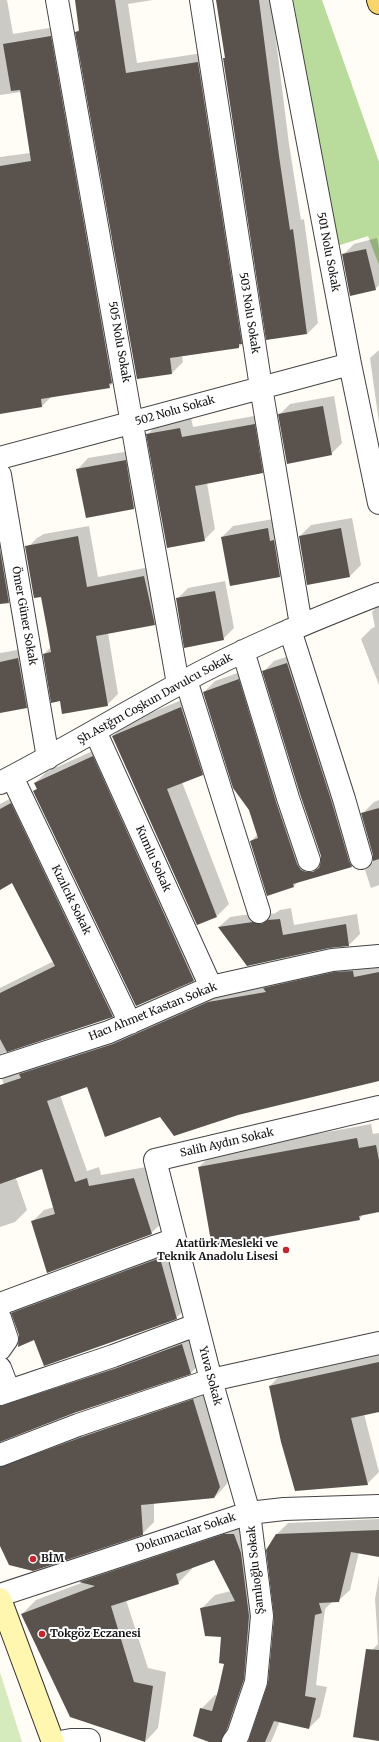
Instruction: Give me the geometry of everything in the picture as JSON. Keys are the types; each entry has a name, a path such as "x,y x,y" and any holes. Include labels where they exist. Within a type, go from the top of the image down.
{"street":[{"name":"505 Nolu Sokak","path":"57,0 133,423 182,682 259,912"},
{"name":"503 Nolu Sokak","path":"201,0 261,387 295,628 361,858"},
{"name":"501 Nolu Sokak","path":"281,0 350,364 379,503"},
{"name":"502 Nolu Sokak","path":"0,458 350,364"},
{"name":"Ömer Güner Sokak","path":"0,475 48,758"},
{"name":"Şh.Astğm Coşkun Davulcu Sokak","path":"6,780 48,758 182,682 243,651 379,594"},
{"path":"243,651 288,798 309,860"},
{"name":"Kumlu Sokak","path":"95,731 212,987"},
{"name":"Kızılcık Sokak","path":"6,780 130,1023"},
{"name":"Hacı Ahmet Kastan Sokak","path":"0,1067 109,1032 212,987 332,960 379,956"},
{"name":"Salih Aydın Sokak","path":"175,1239 155,1160 379,1107"},
{"path":"0,1304 175,1239"},
{"name":"Yuva Sokak","path":"175,1239 196,1325 249,1513"},
{"path":"0,1318 7,1339 0,1349"},
{"path":"0,1368 4,1392 113,1356 196,1325"},
{"path":"0,1455 78,1425 211,1380 379,1343"},
{"name":"Dokumacılar Sokak","path":"0,1595 249,1513 284,1509 379,1506"},
{"name":"Şamlıoğlu Sokak","path":"233,1742 238,1735 256,1682 262,1616 257,1565 249,1513"},
{"path":"0,1599 53,1742"},
{"path":"60,1742 71,1740 88,1740"}],"green space":[{"path":"293,0 322,0 379,162 379,265 368,236 337,246"},
{"path":"0,1672 22,1742 0,1742"}],"building":[{"path":"75,0 115,0 126,73 198,62 242,344 239,344 239,348 170,358 172,374 137,379 75,32 79,31"},
{"path":"216,0 259,0 279,156 290,230 293,229 307,334 266,340 223,58 225,58"},
{"path":"51,36 112,383 109,384 110,388 41,399 42,407 0,414 0,166 31,161 20,90 11,91 3,44"},
{"path":"366,249 376,290 350,296 342,254"},
{"path":"323,406 332,455 287,464 278,414"},
{"path":"255,424 263,473 195,486 205,541 167,548 146,434 180,428 182,437"},
{"path":"126,460 134,509 86,518 76,469"},
{"path":"268,528 270,541 274,540 280,577 230,586 221,537"},
{"path":"341,528 350,577 307,585 299,536"},
{"path":"78,536 87,587 144,576 155,625 96,636 108,706 62,714 60,701 51,703 43,654 51,652 41,597 34,598 25,546"},
{"path":"0,550 9,603 0,604"},
{"path":"215,591 224,640 184,648 176,598"},
{"path":"18,658 27,708 0,713 0,662"},
{"path":"287,663 352,867 293,884 294,887 267,896 250,841 258,838 249,810 233,788 203,692 239,679 276,802 297,864 301,870 313,872 319,868 321,856 262,671"},
{"path":"181,707 203,775 167,789 217,917 197,925 112,736"},
{"path":"93,756 194,981 136,1006 33,791 37,789 34,783"},
{"path":"11,803 113,1017 7,1052 0,1039 0,993 55,966 12,883 0,890 0,809"},
{"path":"379,808 379,859 373,861 373,855 361,813"},
{"path":"280,919 283,935 346,924 349,946 329,948 247,966 218,927 253,922 262,924 268,920"},
{"path":"353,971 354,977 379,972 379,1081 238,1115 174,1136 160,1117 105,1137 87,1087 47,1101 75,1182 87,1178 89,1186 134,1178 152,1234 47,1273 31,1221 55,1214 42,1169 0,1184 0,1085 21,1078 19,1074 113,1044 208,1002 266,992 263,988 334,972"},
{"path":"357,1138 359,1148 376,1145 379,1160 379,1212 359,1216 360,1220 212,1247 198,1167"},
{"path":"160,1258 177,1319 44,1366 34,1340 18,1347 19,1335 11,1313"},
{"path":"182,1344 191,1374 74,1413 0,1442 0,1406 117,1368"},
{"path":"379,1362 379,1412 351,1418 368,1485 295,1491 281,1442 269,1386"},
{"path":"193,1399 220,1487 214,1498 141,1505 143,1535 33,1571 9,1565 0,1546 0,1467"},
{"path":"379,1530 379,1557 351,1552 339,1602 319,1603 322,1613 315,1615 305,1696 316,1698 309,1729 274,1721 265,1742 248,1742 268,1683 274,1617 266,1550 276,1534"},
{"path":"224,1534 234,1534 241,1553 249,1616 244,1679 221,1742 209,1742 193,1736 200,1708 212,1711 224,1664 219,1663 221,1637 205,1636 200,1608 235,1601 214,1560 176,1574 179,1584 111,1606 134,1682 153,1686 145,1742 70,1717 21,1614 95,1586 79,1582"},
{"path":"366,1649 379,1650 379,1741 353,1737"}],"place":[{"name":"Atatürk Mesleki ve Teknik Anadolu Lisesi","path":"286,1250"},
{"name":"BİM","path":"33,1559"},
{"name":"Tokgöz Eczanesi","path":"42,1634"}]}
